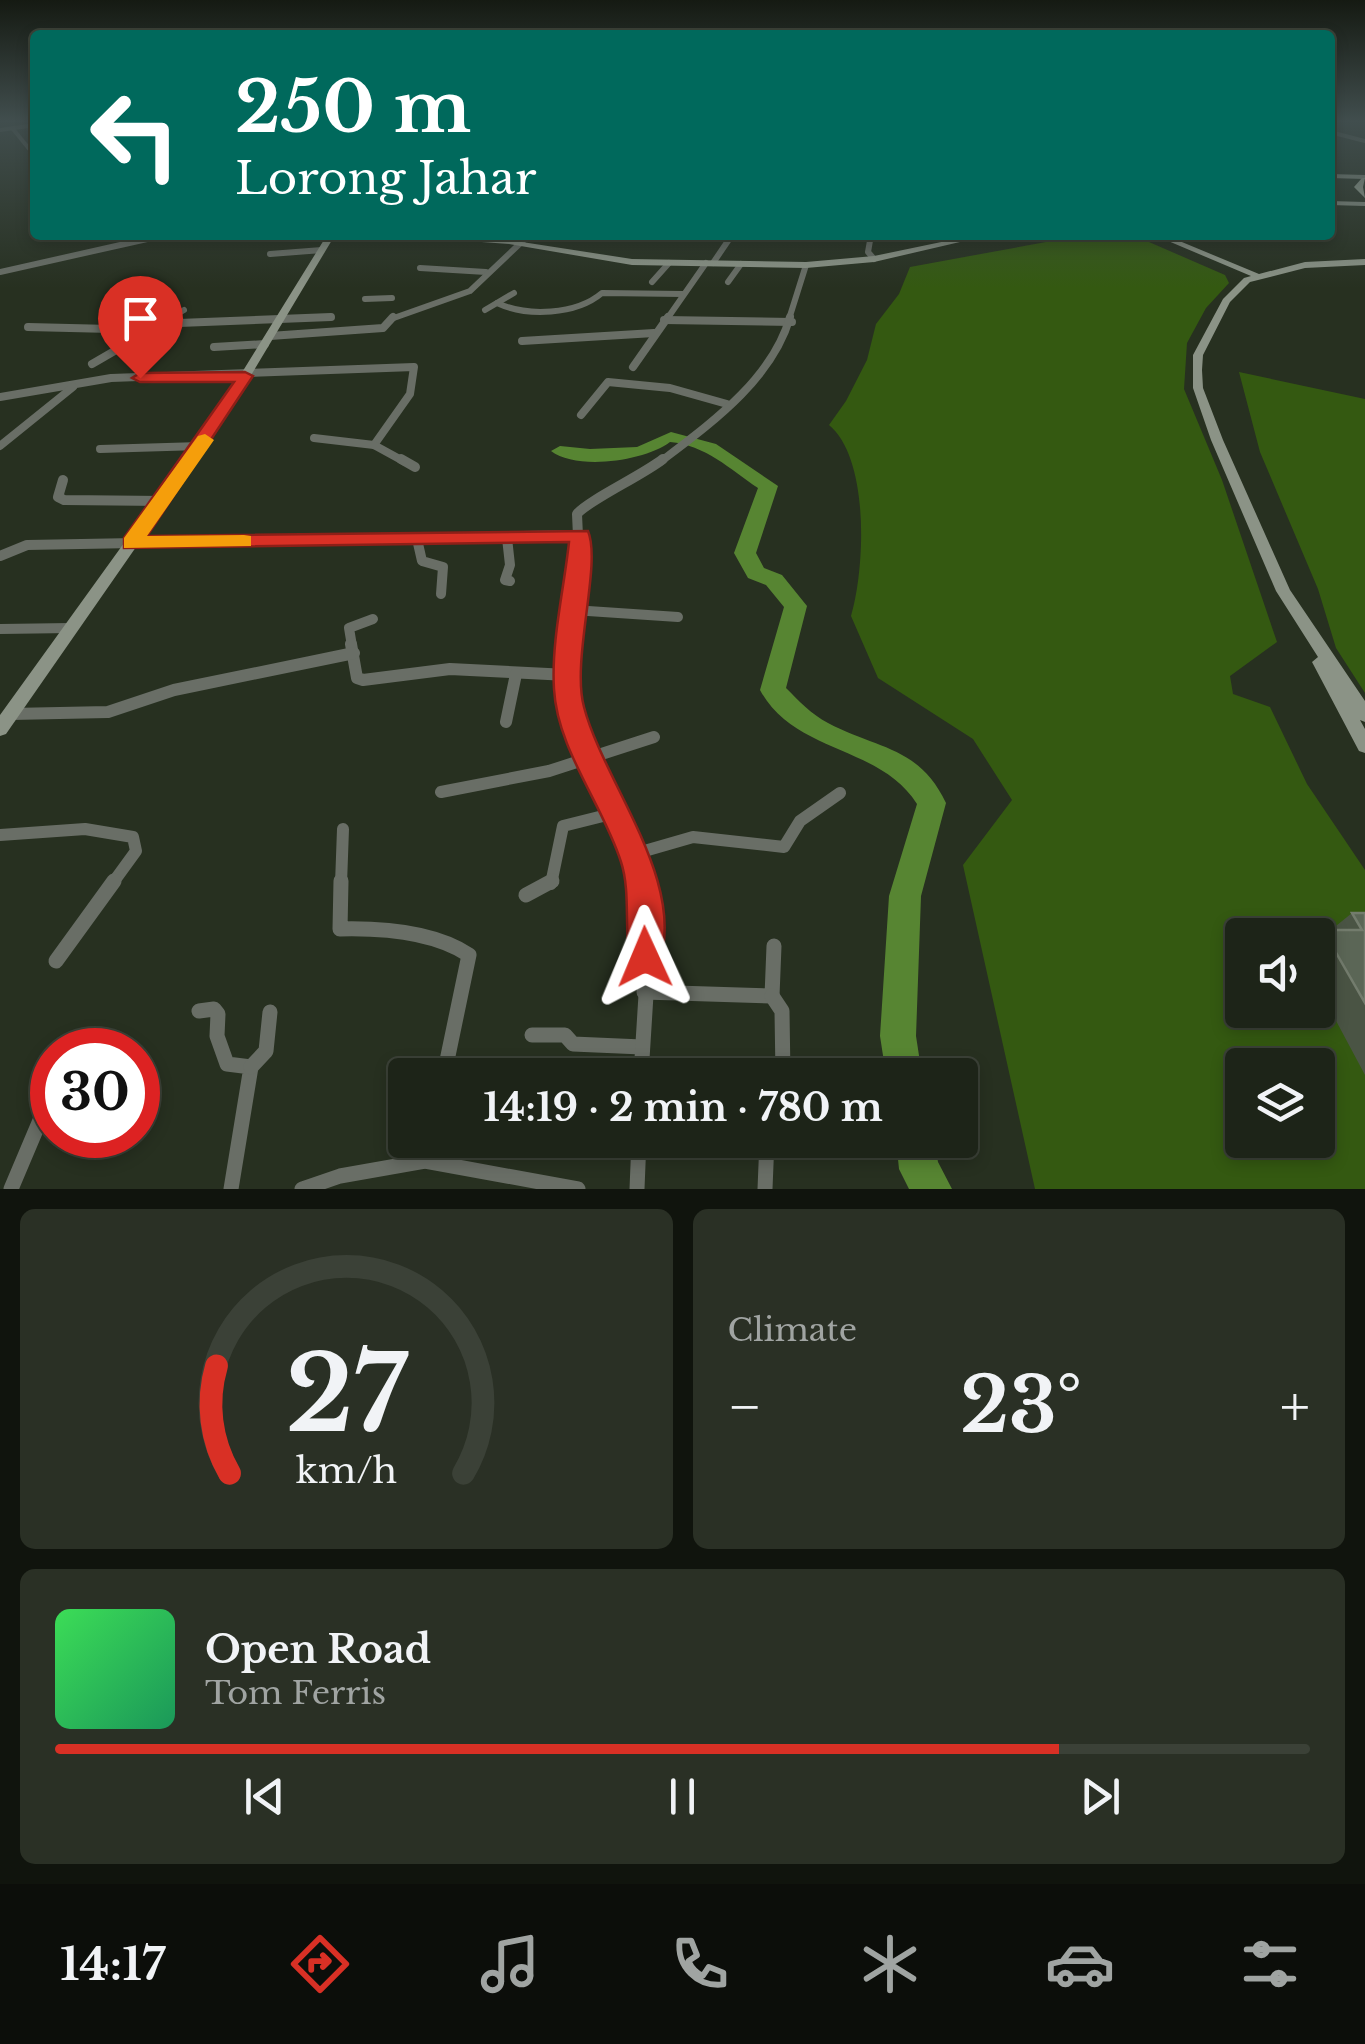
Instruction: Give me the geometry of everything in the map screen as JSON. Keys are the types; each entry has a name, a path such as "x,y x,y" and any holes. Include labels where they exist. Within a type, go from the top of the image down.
{"street":[{"path":"1335,179 1364,189"},
{"path":"1335,199 1364,189"},
{"path":"0,272 144,240"},
{"path":"0,728 200,446 328,240"},
{"path":"214,347 376,330 408,308 470,291 486,272 526,240 620,261 806,264 871,254 888,256 949,240"},
{"path":"633,368 654,332 728,240"},
{"path":"871,254 872,240"},
{"path":"1170,240 1256,275"},
{"path":"270,254 322,250"},
{"path":"1349,262 1365,273"},
{"path":"1365,262 1305,264 1256,275 1226,301 1198,355 1198,388 1283,592 1365,746"},
{"path":"652,282 669,263"},
{"path":"728,282 740,264"},
{"path":"642,1058 646,921 634,854 590,761 566,690 579,508 616,492 676,447 768,364 792,322 790,306 806,264"},
{"path":"420,268 486,272"},
{"path":"485,310 514,293"},
{"path":"497,302 514,311 548,311 588,305 602,293 683,294"},
{"path":"365,300 390,296 408,308"},
{"path":"92,364 184,310"},
{"path":"147,311 168,313 170,319 179,323 331,317"},
{"path":"664,320 792,322"},
{"path":"28,327 153,330"},
{"path":"522,341 654,332"},
{"path":"0,396 78,383 414,368 410,394 374,445"},
{"path":"582,415 608,382 670,388 727,404"},
{"path":"0,446 78,383"},
{"path":"314,438 374,445 415,467"},
{"path":"100,450 200,446"},
{"path":"63,480 58,497 64,500 162,501"},
{"path":"0,556 26,545 580,536"},
{"path":"507,538 510,564 505,580 510,582"},
{"path":"417,539 422,561 443,568 441,594"},
{"path":"573,610 678,617"},
{"path":"373,619 350,628 358,678 364,680 450,670 568,676"},
{"path":"0,630 71,628"},
{"path":"1313,643 1365,715"},
{"path":"11,714 108,712 174,690 354,653"},
{"path":"506,722 516,674"},
{"path":"441,792 520,780 654,738"},
{"path":"634,854 693,837 784,847 800,821 840,794"},
{"path":"526,895 551,885 563,826 616,813"},
{"path":"0,835 42,836 96,828 133,837 136,851 56,961"},
{"path":"343,829 340,929 373,928 452,944 469,955 448,1058"},
{"path":"774,946 772,996 782,1011 783,1058"},
{"path":"644,992 772,996"},
{"path":"199,1012 214,1009 218,1014 217,1036 227,1064 251,1067"},
{"path":"231,1189 251,1067 266,1051 270,1012"},
{"path":"532,1034 565,1035 573,1044 642,1046"},
{"path":"11,1189 30,1144"},
{"path":"638,1189 639,1158"},
{"path":"765,1189 766,1158"},
{"path":"302,1189 340,1176 426,1161 578,1189"}],"green space":[{"path":"1057,240 1149,242 1225,275 1229,283 1206,308 1187,343 1184,389 1222,480 1277,642 1230,676 1233,694 1270,707 1307,784 1365,870 1365,1189 1035,1189 963,865 1012,800 973,739 878,678 851,616 861,544 858,488 842,441 829,425 867,360 876,324 899,294 910,267"},
{"path":"1239,372 1365,399 1365,693 1336,648 1318,589 1260,452"}],"building":[{"path":"1352,913 1365,913 1365,1003 1335,951 1335,930 1362,930"}],"waterway":[{"path":"560,451 626,454 649,450 667,438 684,438 710,448 768,486 745,553 756,573 774,580 796,606 773,690 797,716 818,730 888,758 904,769 932,803 905,896 898,1036 901,1058"},
{"path":"917,1158 919,1169 932,1189"}],"slow traffic":[{"path":"205,440 132,543 244,541"}],"route":[{"path":"140,378 245,376 132,543 580,536 566,690 590,761 637,863 646,921 645,957"}]}
